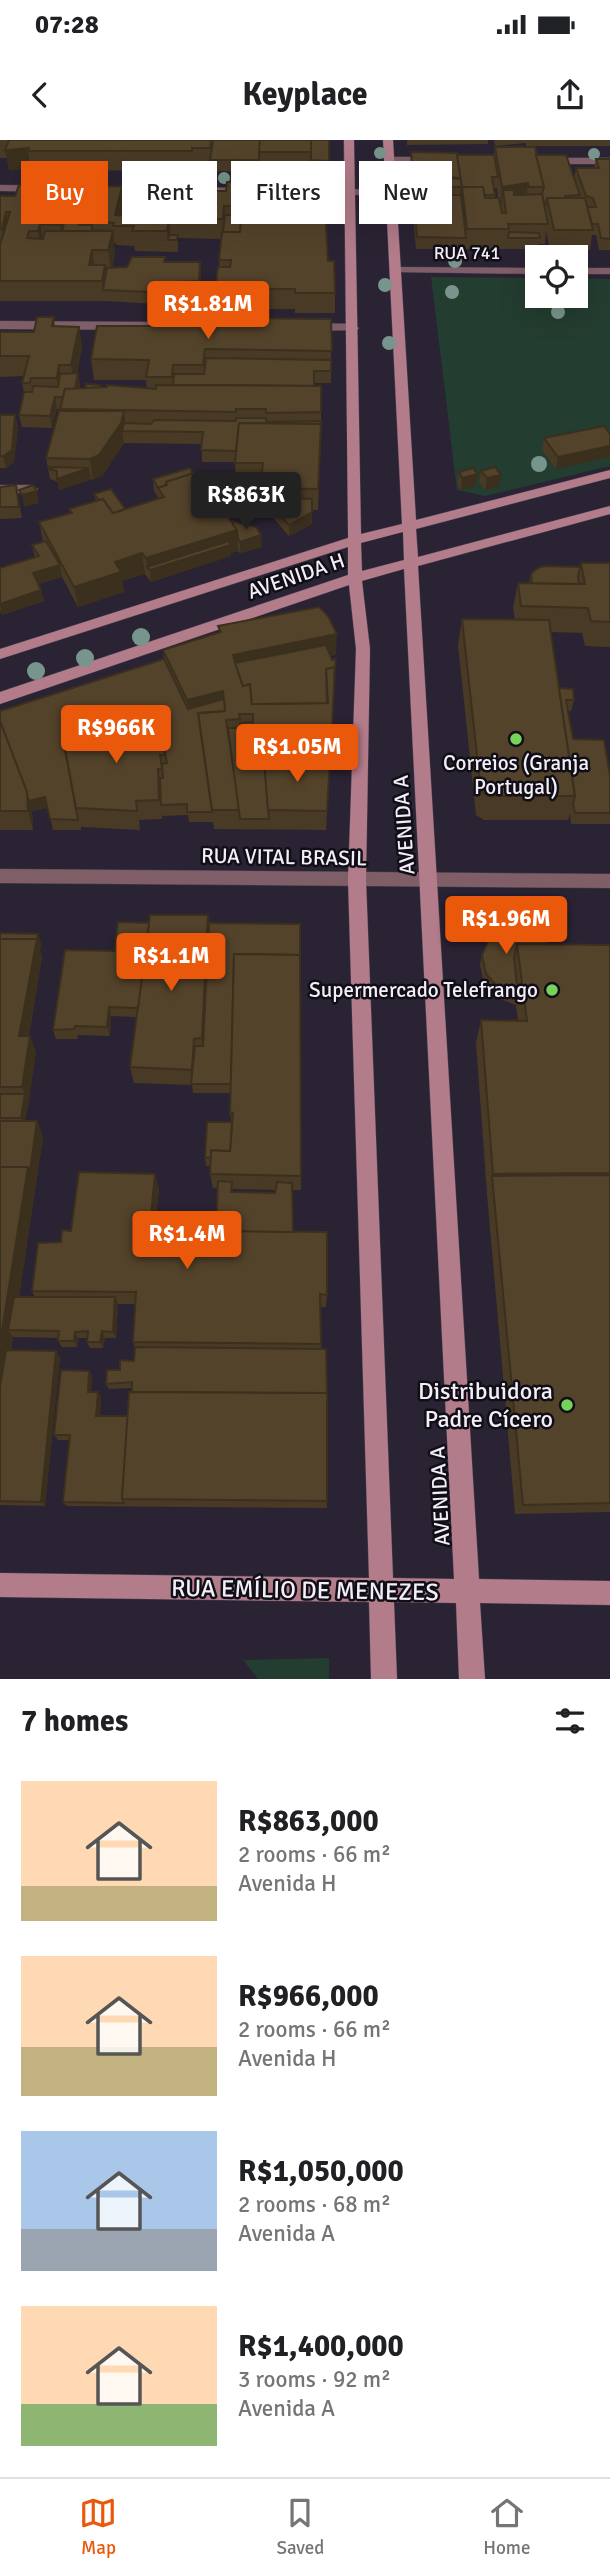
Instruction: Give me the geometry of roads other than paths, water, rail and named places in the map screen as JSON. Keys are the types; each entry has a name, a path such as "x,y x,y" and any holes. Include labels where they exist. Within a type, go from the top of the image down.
{"street":[{"name":"AVENIDA A","path":"349,140 355,578 363,649 357,880 384,1679"},
{"name":"AVENIDA A","path":"388,140 390,160"},
{"path":"390,160 445,160"},
{"path":"527,160 610,161"},
{"path":"0,188 231,191"},
{"path":"345,192 359,192"},
{"name":"AVENIDA A","path":"394,224 407,527 431,881 472,1679"},
{"name":"RUA 741","path":"397,270 525,271"},
{"path":"588,271 610,271"},
{"path":"0,325 176,326"},
{"path":"299,327 353,328"},
{"name":"AVENIDA H","path":"0,654 356,540 610,474"},
{"path":"0,489 31,489"},
{"name":"AVENIDA H","path":"0,698 355,578 610,510"},
{"name":"RUA VITAL BRASIL","path":"0,876 610,881"},
{"name":"RUA EMÍLIO DE MENEZES","path":"0,1585 610,1593"}],"place":[{"name":"Correios (Granja Portugal)","path":"516,739"},
{"name":"Supermercado Telefrango","path":"552,990"},
{"name":"Distribuidora Padre Cícero","path":"567,1405"}]}
